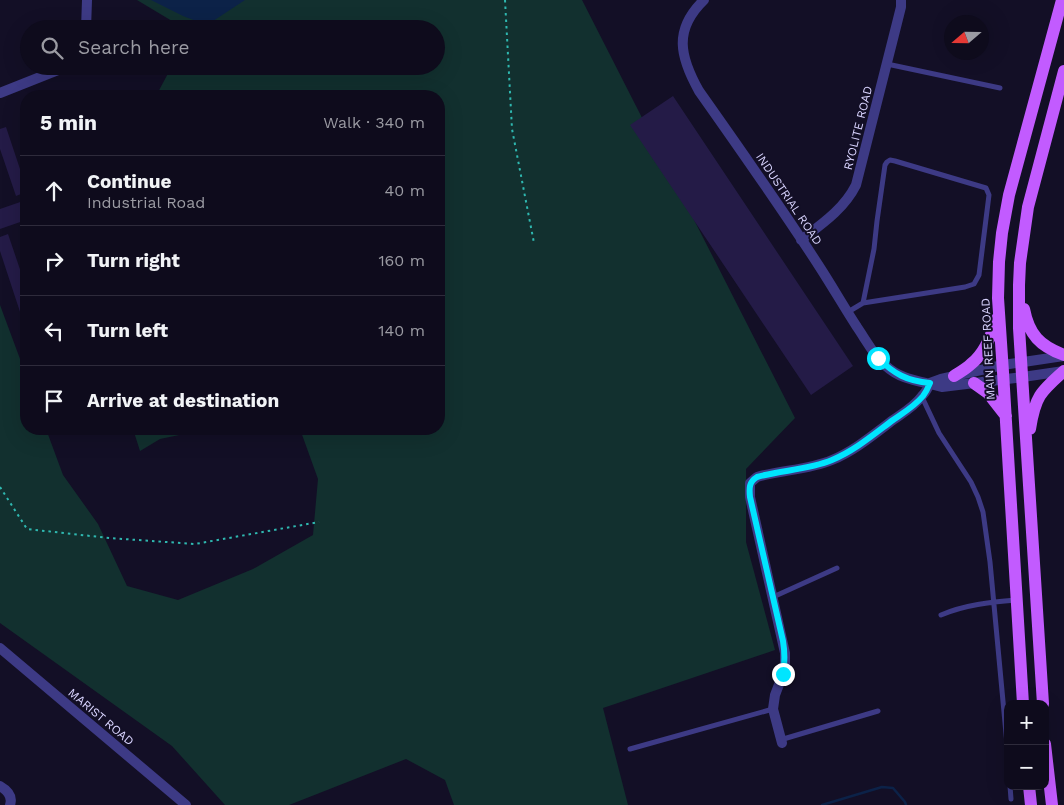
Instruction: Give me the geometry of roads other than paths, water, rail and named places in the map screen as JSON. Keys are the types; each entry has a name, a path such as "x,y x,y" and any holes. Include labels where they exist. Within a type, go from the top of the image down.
{"main road":[{"name":"MAIN REEF ROAD","path":"1023,700 999,314 999,262 1009,195 1062,0"},
{"path":"1043,700 1019,328 1019,285 1020,263 1028,207 1064,71"},
{"path":"1019,285 1027,322 1031,331 1047,347 1064,356"},
{"path":"954,376 971,364 986,347 999,314"},
{"path":"1027,449 1036,403 1041,392 1064,371"},
{"path":"974,383 988,393 1006,416"},
{"path":"1045,745 1052,805"},
{"path":"1029,790 1031,805"}],"street":[{"path":"86,20 87,0"},
{"name":"INDUSTRIAL ROAD","path":"704,0 693,12 684,32 682,46 685,62 692,77 878,358 896,374 908,379 942,387 1064,371"},
{"name":"RYOLITE ROAD","path":"801,240 844,205 856,186 897,23 901,0"},
{"path":"0,93 45,75"},
{"path":"781,741 773,709 774,695 783,674 785,658 783,641 750,497 750,483 757,477 812,466 836,458 857,446 922,398 930,383 1022,362 1064,356"},
{"name":"MARIST ROAD","path":"0,648 186,805"},
{"path":"0,786 8,791 10,805"}],"lane":[{"path":"887,64 1000,88"},
{"path":"848,312 863,303 974,284 978,275 989,195 986,188 895,161 887,162 885,165 874,249 863,303"},
{"path":"922,398 939,433 971,482 983,512 990,562 1007,745"},
{"path":"773,597 837,568"},
{"path":"941,614 954,609 1016,600"},
{"path":"630,749 773,709"},
{"path":"781,741 878,711"},
{"path":"1011,790 1012,799"}],"water":[{"path":"151,0 245,0 215,20 194,20"}],"waterway":[{"path":"822,805 882,787 893,788 906,805"}]}
